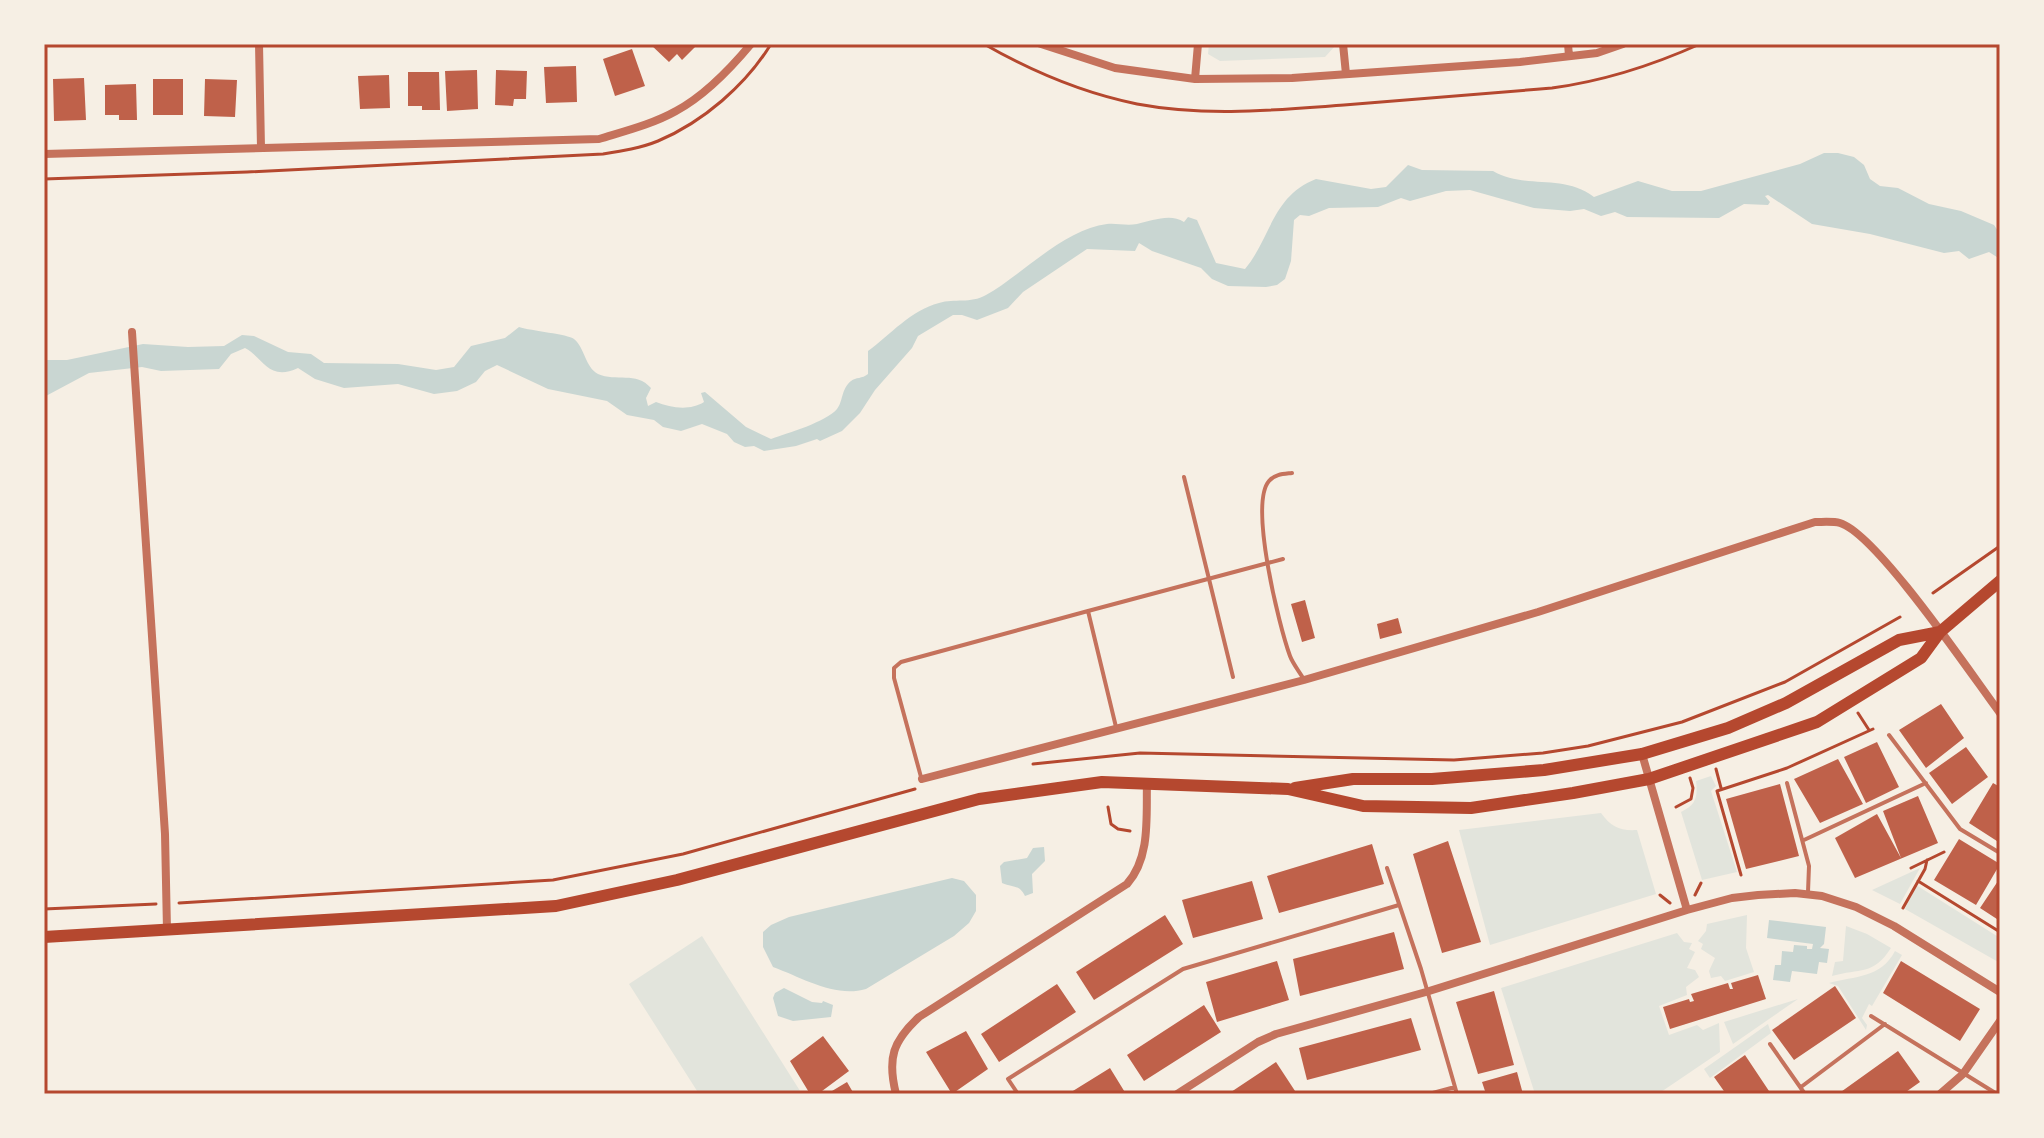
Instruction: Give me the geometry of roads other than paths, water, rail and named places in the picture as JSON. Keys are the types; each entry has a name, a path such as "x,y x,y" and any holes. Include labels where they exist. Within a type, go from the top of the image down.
{"main road":[{"path":"44,937 556,906 649,887 979,799 1102,782 1147,781 1288,789 1363,806 1471,808 1573,793 1649,779 1817,722 1921,658 1940,632 2000,581"},
{"path":"1288,789 1353,779 1432,779 1544,770 1642,754 1728,728 1786,703 1899,640 1940,632"}],"street":[{"path":"259,44 261,148"},
{"path":"44,154 599,139 678,111 708,88 751,44"},
{"path":"1041,44 1115,68 1195,79 1346,74 1569,56 1597,53 1623,44"},
{"path":"1195,79 1198,44"},
{"path":"1343,44 1346,74"},
{"path":"1568,44 1569,56"},
{"path":"132,332 165,834 167,930"},
{"path":"922,779 1304,680 1538,612 1815,522 1840,523 1861,535 1917,601 2000,713"},
{"path":"1642,754 1687,910"},
{"path":"896,1094 892,1063 896,1043 919,1017 1127,884 1137,872 1145,839 1147,781"},
{"path":"1177,1094 1258,1042 1276,1034 1426,992 1732,898 1795,893 1856,907 1894,926 2000,992"},
{"path":"1940,1094 1963,1074 2000,1021"}],"lane":[{"path":"44,45 74,44"},
{"path":"1292,473 1280,474 1270,480 1260,506 1266,539 1266,564 1291,659 1304,680"},
{"path":"1184,477 1233,677"},
{"path":"922,779 894,678 894,668 901,662 1283,559"},
{"path":"1088,611 1116,728"},
{"path":"1889,735 1960,829 2000,853"},
{"path":"1787,783 1809,866 1808,895"},
{"path":"1804,840 1926,783"},
{"path":"1387,868 1421,969 1457,1094"},
{"path":"1018,1094 1008,1079 1183,969 1399,905"},
{"path":"1871,1016 1997,1094"},
{"path":"1801,1087 1885,1024"},
{"path":"1770,1044 1805,1094"},
{"path":"1429,1094 1455,1087"}]}
